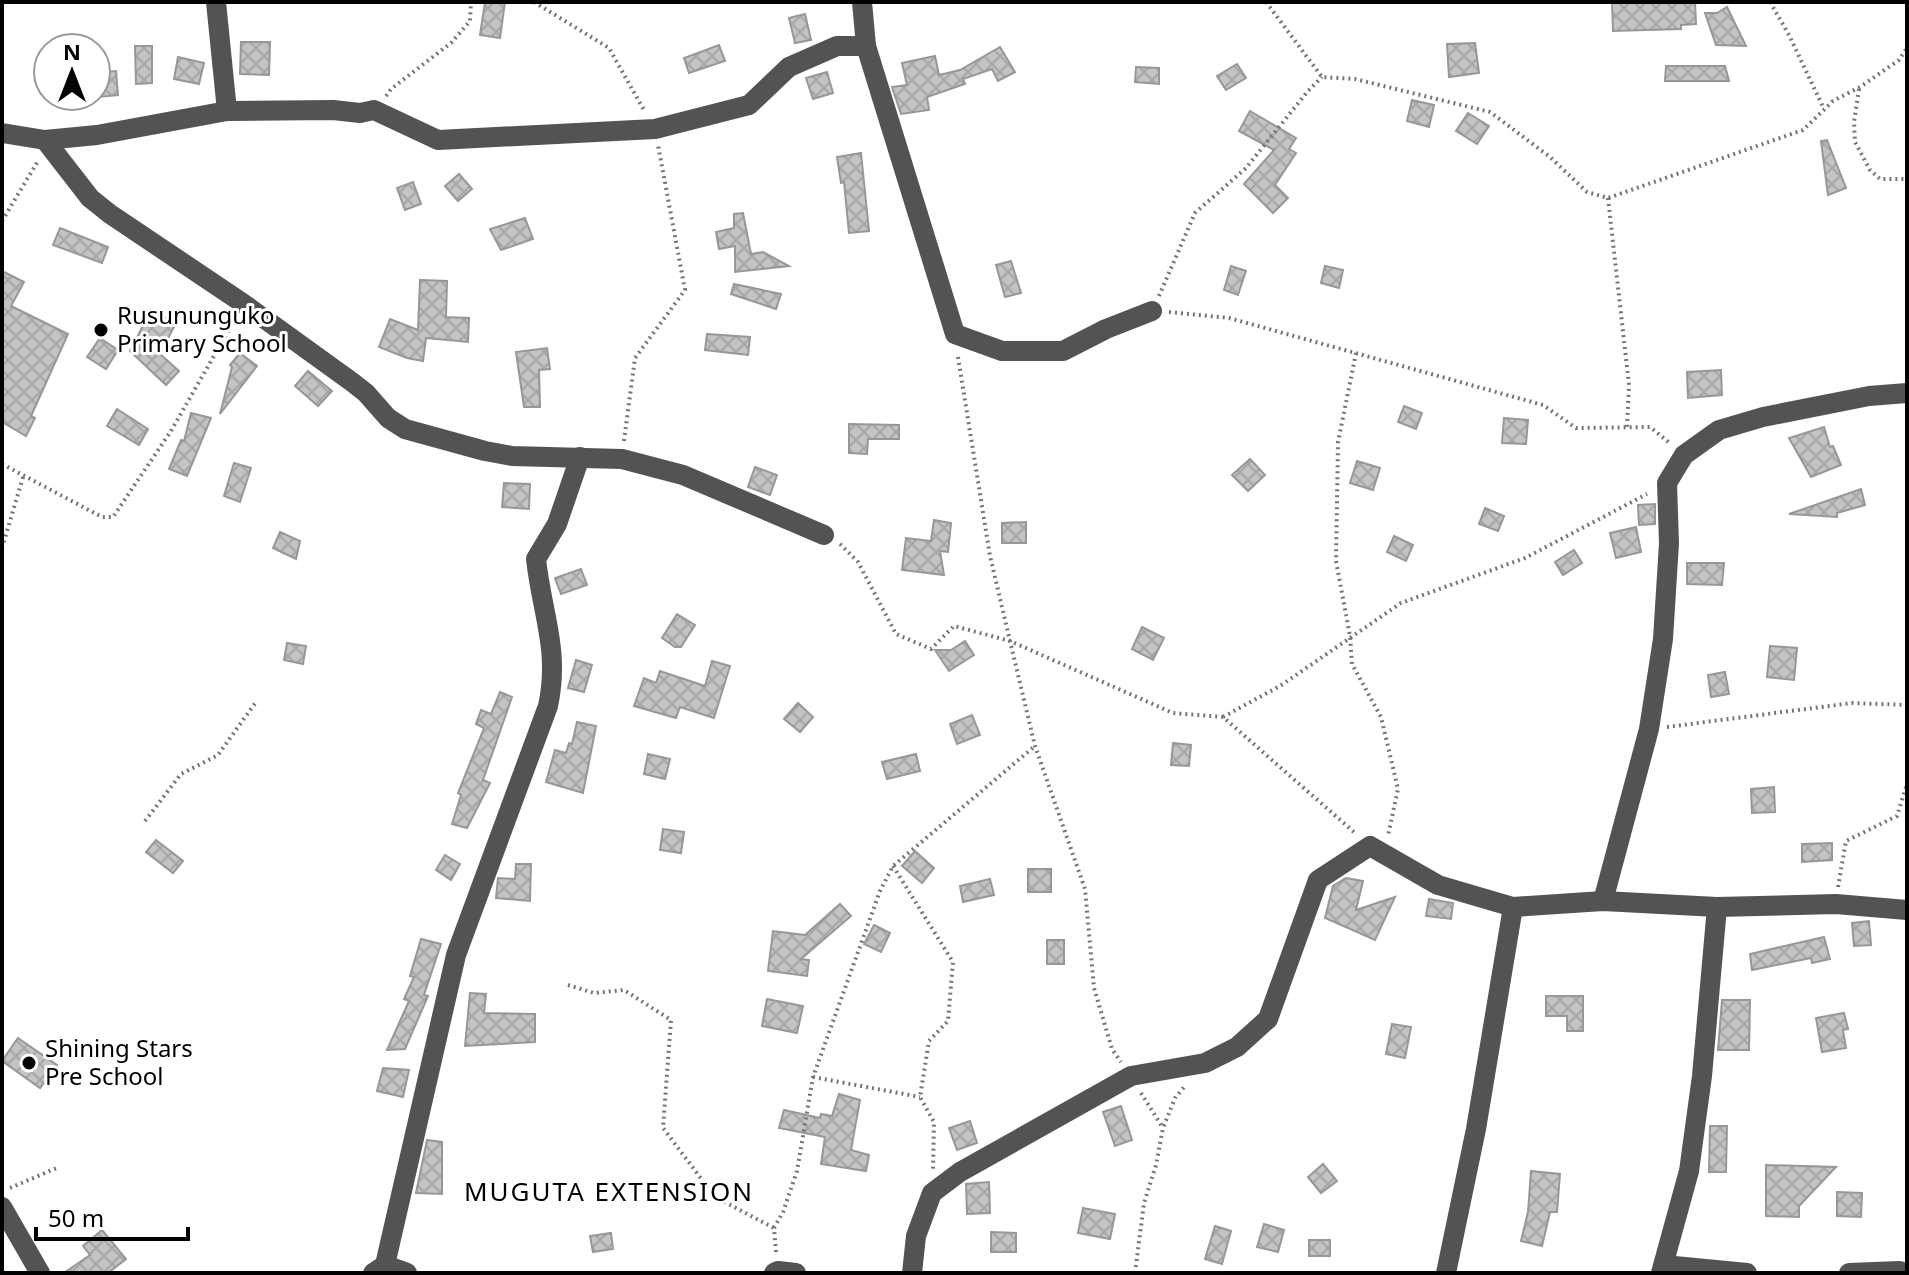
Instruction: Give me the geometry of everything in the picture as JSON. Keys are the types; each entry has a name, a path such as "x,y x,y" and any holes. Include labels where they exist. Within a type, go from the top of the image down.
{"street":[{"path":"216,2 227,111"},
{"path":"862,2 866,46 955,334 1002,351 1063,351 1106,329 1152,311"},
{"path":"2,133 45,140 97,135 227,111 333,110 360,113 374,110 438,140 655,129 749,105 789,67 837,46 866,46"},
{"path":"45,140 90,198 359,388 388,418 405,429 512,456 622,459 683,475 824,535"},
{"path":"1603,901 1649,729 1663,639 1669,543 1667,483 1684,455 1719,430 1763,417 1869,396 1907,393"},
{"path":"407,1273 379,1269 456,955 548,706 554,679 553,650 536,559 557,524 580,457"},
{"path":"912,1273 916,1236 932,1193 960,1172 1131,1076 1205,1063 1237,1047 1268,1019 1318,880 1377,850 1438,885 1513,907 1603,901 1717,907 1836,904 1907,910"},
{"path":"1446,1273 1476,1129 1513,907"},
{"path":"1717,907 1689,1171 1663,1269 1747,1273"},
{"path":"2,1207 40,1273"},
{"path":"1849,1273 1900,1271"}],"path":[{"path":"374,110 391,89 451,43 470,21 471,2"},
{"path":"534,2 609,48 655,129 685,290 635,358 622,459"},
{"path":"1266,2 1322,77 1355,79 1490,112 1550,157 1587,192 1608,198 1803,130 1833,101 1899,60 1907,48"},
{"path":"1770,2 1824,109"},
{"path":"1322,77 1246,168 1195,213 1152,311 1229,318 1356,353 1543,405 1576,428 1650,427 1684,455"},
{"path":"1860,87 1854,122 1855,142 1870,170 1880,179 1907,179"},
{"path":"2,221 37,163 45,140"},
{"path":"1608,198 1629,385 1627,427"},
{"path":"2,464 102,517 113,517 171,431 244,304"},
{"path":"955,334 990,556 1035,746 1085,889 1094,988 1112,1049 1163,1128"},
{"path":"1223,717 1377,850 1398,789 1381,717 1352,664 1336,561 1338,442 1356,353"},
{"path":"2,548 24,474"},
{"path":"824,535 839,543 858,562 896,634 931,649 954,626 1010,641 1173,713 1223,717 1280,686 1401,603 1525,558 1667,483"},
{"path":"145,821 181,774 218,755 256,702"},
{"path":"1649,729 1852,703 1907,705"},
{"path":"783,1272 774,1228 797,1171 813,1077 880,891 893,866 1035,746"},
{"path":"1836,904 1846,841 1897,816 1907,784"},
{"path":"893,866 953,962 948,1021 929,1041 920,1097 934,1122 932,1193"},
{"path":"568,985 594,993 624,990 671,1020 663,1128 715,1197 774,1228"},
{"path":"1135,1273 1144,1203 1163,1128 1175,1098 1205,1063"},
{"path":"813,1077 920,1097"},
{"path":"2,1191 59,1167"}],"building":[{"path":"485,2 505,2 500,38 480,35"},
{"path":"1612,2 1695,2 1696,24 1681,25 1681,29 1613,31"},
{"path":"1727,7 1746,46 1716,45 1705,13 1717,13"},
{"path":"805,14 811,40 795,43 789,18"},
{"path":"241,42 270,42 269,75 240,74"},
{"path":"1475,43 1479,73 1449,77 1447,44"},
{"path":"719,45 725,61 689,73 684,58"},
{"path":"135,46 152,46 152,83 136,84"},
{"path":"1000,47 1015,72 998,81 992,69 963,79 965,84 927,97 929,110 901,114 892,87 907,85 902,63 935,56 939,75 960,70"},
{"path":"178,57 204,63 199,84 174,79"},
{"path":"1237,64 1246,78 1226,90 1217,76"},
{"path":"1666,66 1725,66 1729,81 1665,81"},
{"path":"1136,67 1159,68 1159,84 1135,82"},
{"path":"112,71 116,71 118,95 112,96"},
{"path":"827,72 833,93 813,99 806,78"},
{"path":"1412,100 1434,105 1429,127 1407,121"},
{"path":"1250,111 1296,138 1289,149 1296,153 1275,185 1288,198 1273,213 1244,184 1274,150 1239,131"},
{"path":"1468,113 1489,126 1477,144 1456,131"},
{"path":"1827,140 1846,188 1828,195 1821,141"},
{"path":"861,153 869,231 849,233 844,182 841,183 837,157"},
{"path":"459,174 472,189 458,201 445,186"},
{"path":"413,182 421,204 405,210 397,188"},
{"path":"743,213 751,254 763,252 789,266 735,272 735,246 719,249 716,232 734,228 734,214"},
{"path":"525,218 533,239 501,250 490,229"},
{"path":"60,228 108,247 102,263 53,245"},
{"path":"1011,261 1021,293 1005,297 996,265"},
{"path":"1231,266 1246,271 1238,295 1224,290"},
{"path":"1325,266 1343,270 1339,288 1321,283"},
{"path":"2,271 24,282 11,306 68,334 31,416 35,418 26,436 2,422"},
{"path":"420,280 447,281 446,317 469,318 468,342 426,338 423,361 379,347 390,319 418,330"},
{"path":"734,284 781,294 776,309 731,294"},
{"path":"151,310 176,323 160,354 179,371 166,385 130,351"},
{"path":"707,334 750,337 748,355 705,350"},
{"path":"100,338 118,350 106,369 87,357"},
{"path":"547,348 550,369 539,370 540,407 524,407 516,352"},
{"path":"240,353 257,366 220,414 230,365"},
{"path":"1721,370 1722,395 1688,398 1687,372"},
{"path":"308,371 332,391 318,406 295,386"},
{"path":"1404,406 1422,413 1416,429 1398,422"},
{"path":"117,409 148,429 139,445 107,426"},
{"path":"191,413 211,418 187,476 169,469 181,440 184,441"},
{"path":"1504,418 1528,420 1526,444 1502,443"},
{"path":"849,424 899,425 899,439 868,439 867,454 849,453"},
{"path":"1824,427 1830,447 1833,446 1841,465 1811,477 1789,438"},
{"path":"1250,459 1265,475 1248,491 1232,475"},
{"path":"1357,461 1380,468 1373,490 1350,483"},
{"path":"234,463 251,468 240,502 224,496"},
{"path":"755,467 777,475 770,495 748,487"},
{"path":"504,483 530,484 529,509 502,507"},
{"path":"1861,489 1865,505 1837,513 1837,517 1789,514"},
{"path":"1655,504 1655,524 1639,525 1638,505"},
{"path":"1485,508 1504,516 1498,531 1479,524"},
{"path":"934,520 951,523 948,552 940,551 944,575 902,570 906,538 931,541"},
{"path":"1026,522 1026,543 1002,543 1002,523"},
{"path":"1636,527 1641,552 1616,558 1610,533"},
{"path":"280,532 300,541 296,559 273,548"},
{"path":"1394,536 1413,545 1406,561 1387,552"},
{"path":"1574,550 1582,563 1563,575 1555,562"},
{"path":"1687,563 1724,563 1722,585 1687,584"},
{"path":"581,569 587,585 561,594 555,578"},
{"path":"677,614 695,625 681,647 675,647 662,638"},
{"path":"1142,627 1164,638 1153,660 1132,649"},
{"path":"965,641 974,655 949,671 935,650 951,650"},
{"path":"287,643 306,646 303,664 284,660"},
{"path":"1770,646 1797,648 1794,680 1767,677"},
{"path":"576,660 592,665 584,692 568,688"},
{"path":"712,661 730,666 714,718 680,707 676,718 634,706 644,678 656,683 660,671 705,686"},
{"path":"1725,672 1729,694 1711,697 1708,675"},
{"path":"500,692 512,697 483,780 490,783 467,828 452,824 461,795 458,793 484,728 476,724 481,710 491,714"},
{"path":"798,703 813,717 800,732 784,719"},
{"path":"972,715 980,735 957,744 950,724"},
{"path":"577,722 596,726 583,793 546,782 555,750 566,753 569,743 572,744"},
{"path":"1173,743 1191,745 1189,766 1171,765"},
{"path":"648,754 670,759 665,779 644,774"},
{"path":"916,754 920,771 887,779 882,762"},
{"path":"1774,787 1775,812 1752,813 1751,789"},
{"path":"663,829 684,832 681,853 660,850"},
{"path":"156,840 183,861 173,873 146,852"},
{"path":"1832,843 1832,860 1802,862 1802,844"},
{"path":"915,851 934,868 922,883 902,866"},
{"path":"445,855 460,864 451,880 436,870"},
{"path":"516,864 531,864 530,901 496,898 498,878 515,879"},
{"path":"1028,869 1051,869 1051,892 1028,892"},
{"path":"1346,878 1363,881 1356,910 1395,897 1375,940 1325,918 1333,886"},
{"path":"990,879 994,895 963,902 960,886"},
{"path":"1429,899 1453,903 1451,919 1426,916"},
{"path":"840,904 851,916 801,959 809,960 807,976 768,971 773,931 805,935"},
{"path":"1869,921 1871,945 1854,946 1852,923"},
{"path":"874,925 890,933 881,952 864,944"},
{"path":"1824,937 1830,959 1812,963 1811,958 1752,970 1750,954"},
{"path":"421,939 441,944 424,995 428,996 405,1049 387,1050 409,1001 404,999 414,977 410,976"},
{"path":"1047,940 1064,940 1064,964 1047,964"},
{"path":"470,993 486,994 484,1013 535,1014 535,1042 465,1046"},
{"path":"1546,996 1583,996 1583,1031 1567,1031 1567,1016 1546,1016"},
{"path":"767,999 803,1006 797,1033 762,1026"},
{"path":"1722,1000 1750,1000 1749,1050 1718,1050"},
{"path":"1844,1013 1848,1029 1843,1030 1846,1048 1822,1052 1816,1018"},
{"path":"1392,1024 1411,1027 1405,1058 1386,1054"},
{"name":"Shining Stars Pre School","path":"18,1038 57,1065 40,1088 2,1061"},
{"path":"383,1068 409,1070 403,1097 377,1091"},
{"path":"839,1094 860,1100 851,1150 869,1155 866,1171 821,1164 825,1137 779,1128 784,1110 820,1118 821,1114 832,1116"},
{"path":"1121,1106 1132,1140 1115,1146 1103,1112"},
{"path":"970,1121 977,1143 957,1150 949,1128"},
{"path":"1710,1126 1727,1126 1726,1172 1709,1172"},
{"path":"427,1140 442,1142 442,1194 416,1193"},
{"path":"1323,1164 1337,1181 1321,1193 1308,1177"},
{"path":"1766,1165 1836,1167 1799,1206 1799,1217 1766,1216"},
{"path":"1531,1171 1560,1174 1557,1212 1550,1212 1542,1246 1521,1241 1528,1212"},
{"path":"989,1182 990,1213 967,1214 966,1184"},
{"path":"1837,1192 1862,1193 1861,1217 1837,1216"},
{"path":"1083,1208 1115,1214 1110,1239 1078,1233"},
{"path":"1264,1224 1284,1230 1278,1252 1257,1247"},
{"path":"1215,1226 1231,1231 1222,1264 1205,1259"},
{"path":"102,1230 126,1259 108,1273 64,1273 90,1255 83,1246"},
{"path":"991,1232 1016,1233 1016,1252 991,1252"},
{"path":"611,1233 613,1249 593,1252 590,1236"},
{"path":"1309,1240 1330,1240 1330,1256 1309,1256"}],"place":[{"name":"Rusununguko Primary School","path":"101,330"},
{"name":"Shining Stars Pre School","path":"29,1063"}],"district":[{"name":"MUGUTA EXTENSION","path":"609,1192"}]}
